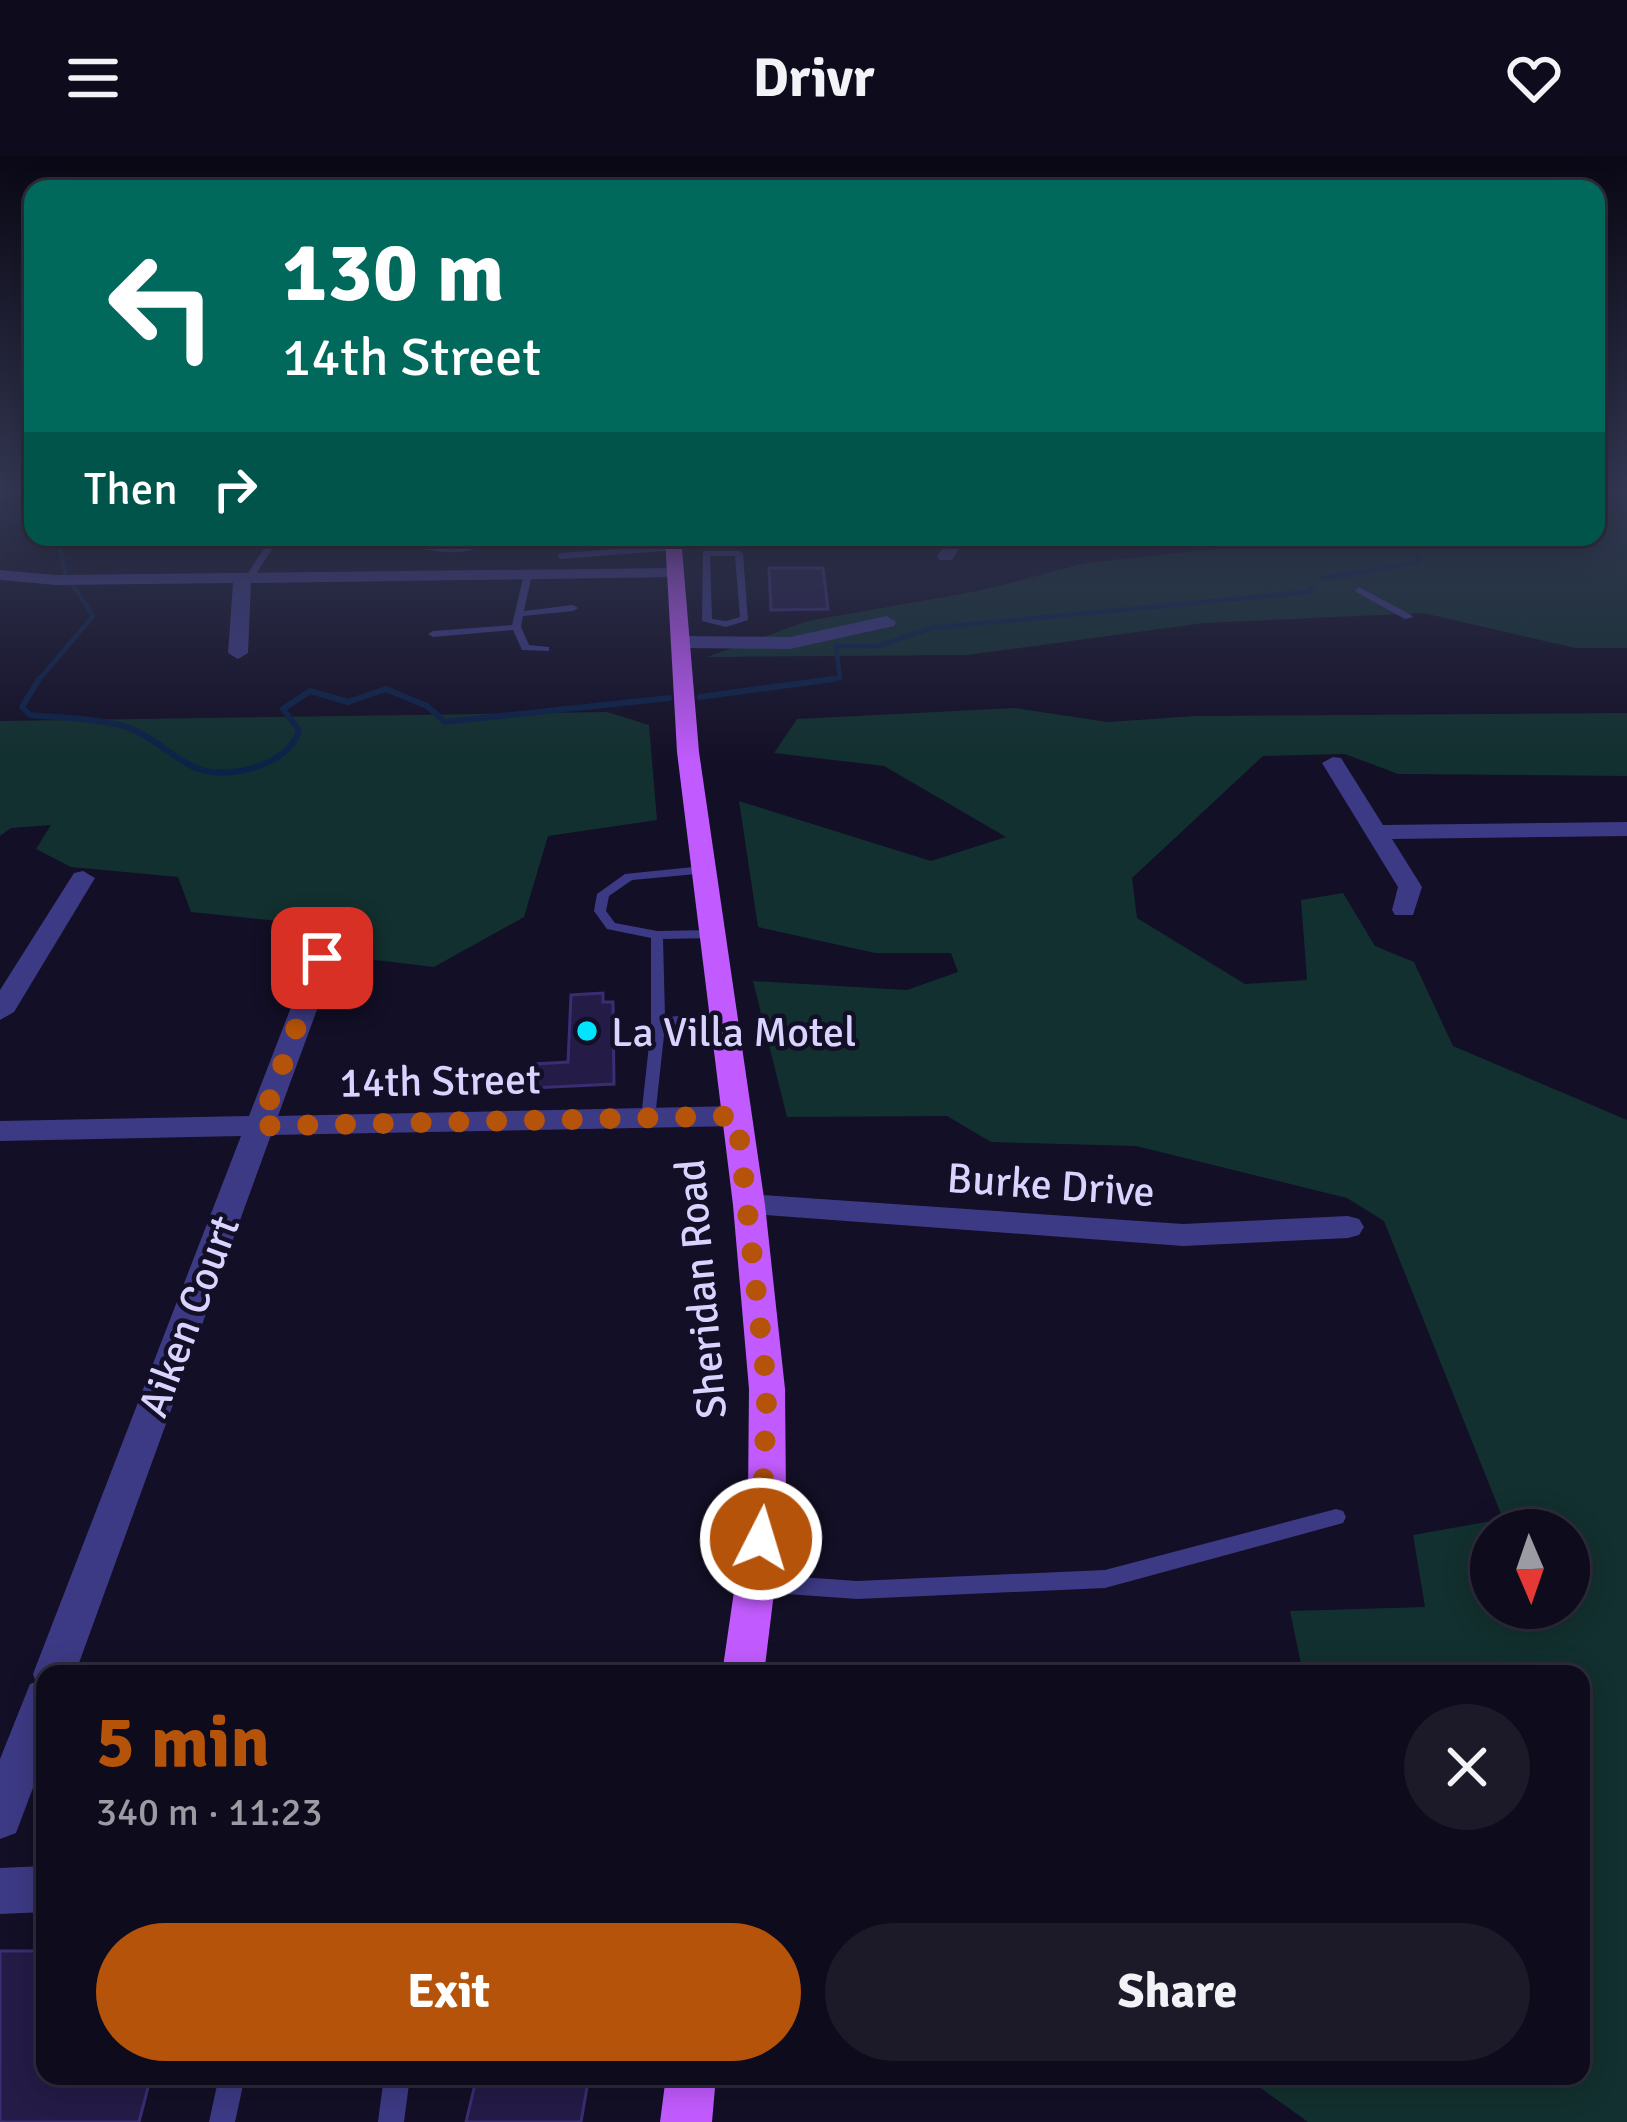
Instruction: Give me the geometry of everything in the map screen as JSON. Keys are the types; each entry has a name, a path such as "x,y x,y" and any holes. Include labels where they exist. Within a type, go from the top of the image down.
{"main road":[{"name":"Sheridan Road","path":"676,582 703,870 725,1017 767,1389 767,1495 744,1665"},
{"path":"686,2122 690,2085"}],"street":[{"path":"238,653 245,582"},
{"path":"679,642 802,642 887,622"},
{"path":"1333,763 1409,887 1404,910"},
{"path":"1376,832 1627,829"},
{"path":"0,1012 83,878"},
{"name":"Aiken Court","path":"57,1665 322,958"},
{"name":"14th Street","path":"0,1131 737,1116"},
{"name":"Burke Drive","path":"748,1205 1183,1235 1348,1228"},
{"path":"0,1817 36,1722"},
{"path":"0,1891 36,1889"}],"lane":[{"path":"526,582 516,627 525,648 546,649"},
{"path":"706,582 707,621 740,622 746,618 742,582"},
{"path":"1359,590 1408,617"},
{"path":"520,614 573,608"},
{"path":"433,634 516,627"},
{"path":"703,870 629,878 603,894 600,911 611,926 657,935 713,934"},
{"path":"648,1118 657,1022 657,935"},
{"path":"657,1022 725,1017"},
{"path":"755,1582 857,1590 1105,1579 1336,1517"},
{"path":"222,2122 230,2085"},
{"path":"391,2122 396,2085"}],"green space":[{"path":"1014,582 1627,582 1627,648 1575,648 1423,613 1204,623 967,655 707,657 808,621"},
{"path":"1015,708 1108,722 1196,716 1627,713 1627,776 1398,774 1345,754 1263,756 1132,878 1137,918 1245,984 1307,980 1301,900 1343,893 1375,946 1414,962 1453,1046 1627,1120 1627,2122 1308,2122 1257,2085 1590,2085 1590,1665 1301,1665 1290,1611 1425,1607 1413,1535 1470,1525 1470,1629 1590,1629 1590,1509 1499,1509 1384,1221 1347,1198 1136,1146 991,1142 947,1116 787,1117 753,981 907,990 958,972 951,953 875,953 758,927 739,801 931,861 1006,837 884,766 774,753 797,719"},
{"path":"607,712 649,725 657,820 548,836 524,917 434,967 358,958 345,928 191,912 178,877 71,867 36,849 51,825 11,828 0,836 0,721"}],"building":[{"path":"770,582 825,582 828,609 771,610"},
{"name":"La Villa Motel","path":"603,993 603,1002 613,1002 614,1084 532,1088 534,1064 568,1062 571,995"},
{"path":"0,1951 36,1951 36,2085 149,2085 139,2122 0,2122"},
{"path":"475,2085 587,2085 581,2122 466,2122"}],"waterway":[{"path":"38,681 93,616 72,584"},
{"path":"820,681 840,678 836,646 878,646 931,628 1309,592 1314,586"},
{"path":"820,681 833,679"},
{"path":"38,681 22,707 30,715 123,726 209,772 256,767 284,753 299,730 283,709 310,691 348,702 386,689 427,706 445,722 669,698"},
{"path":"700,697 820,681"},
{"path":"811,682 820,681"}],"place":[{"name":"La Villa Motel","path":"587,1031"}],"route":[{"path":"322,958 260,1126 737,1116 767,1389 767,1495 761,1539"}]}
